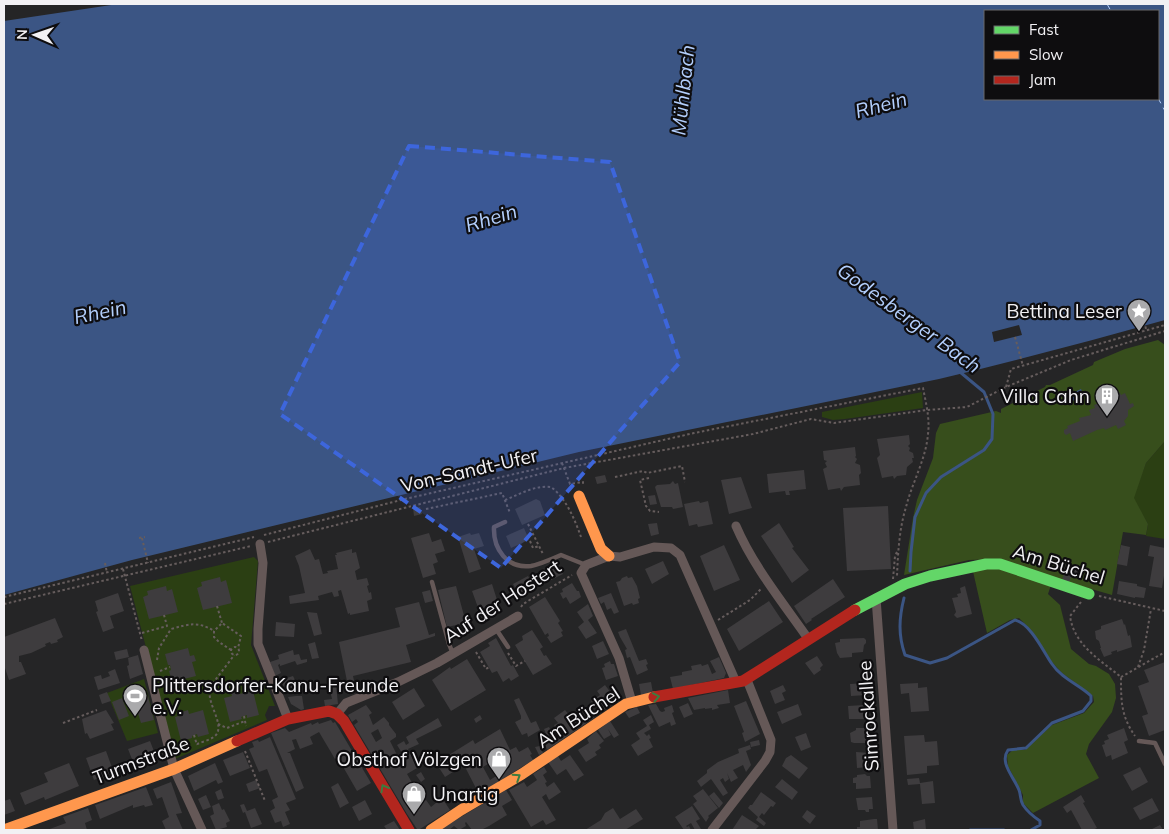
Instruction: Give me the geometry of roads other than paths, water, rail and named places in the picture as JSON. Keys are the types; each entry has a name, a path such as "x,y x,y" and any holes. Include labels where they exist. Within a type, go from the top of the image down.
{"street":[{"path":"579,496 601,549 609,556"},
{"path":"736,526 741,538 768,581 809,640"},
{"path":"260,544 263,563 258,644 288,719"},
{"path":"632,702 621,664 583,569 609,556 620,557 658,546 674,550 683,559 711,624 768,731 771,749 765,761 712,830"},
{"name":"Am Büchel","path":"431,830 460,810 511,782 613,712 632,702 742,681 876,598 894,589 930,576 993,563 1011,567 1089,594"},
{"name":"Simrockallee","path":"876,598 893,830"},
{"name":"Auf der Hostert","path":"337,714 346,703 398,682 453,654 518,616"},
{"path":"144,650 174,768 202,830"},
{"name":"Turmstraße","path":"4,830 174,768 288,719 329,711 337,714"},
{"path":"337,714 344,721 359,745 409,830"}],"lane":[{"path":"505,522 494,526 494,536 498,549 505,559 515,565 534,566 561,555 583,569"},
{"path":"432,582 453,654"},
{"path":"496,628 508,647"},
{"path":"1138,741 1155,743 1165,764"}],"water":[{"path":"118,4 1165,4 1165,320 939,379 579,452 132,560 4,595 4,21"},
{"path":"1081,389 1084,396 1068,403 1064,400 1065,397"}],"waterway":[{"name":"Godesberger Bach","path":"910,571 915,517 926,493 941,477 984,450 992,439 993,414 984,392 960,372"},
{"name":"Godesberger Bach","path":"904,598 900,626 905,655 930,663 947,658 1015,620 1031,632 1056,669 1091,696 1091,701 1083,711 1052,723 1026,748 1008,750 1005,760 1006,765 1019,790 1021,801 1031,814 1040,821 1040,825 1031,830"},
{"name":"Godesberger Bach","path":"970,830 1004,830"}],"place":[{"name":"Bettina Leser","path":"1139,332"},
{"name":"Villa Cahn","path":"1107,417"},
{"name":"Plittersdorfer-Kanu-Freunde e.V.","path":"135,717"},
{"name":"Obsthof Völzgen","path":"499,780"},
{"name":"Unartig","path":"414,815"}],"water label":[{"name":"Mühlbach","path":"683,90"},
{"name":"Rhein","path":"881,105"},
{"name":"Rhein","path":"491,218"},
{"name":"Rhein","path":"100,312"}]}
